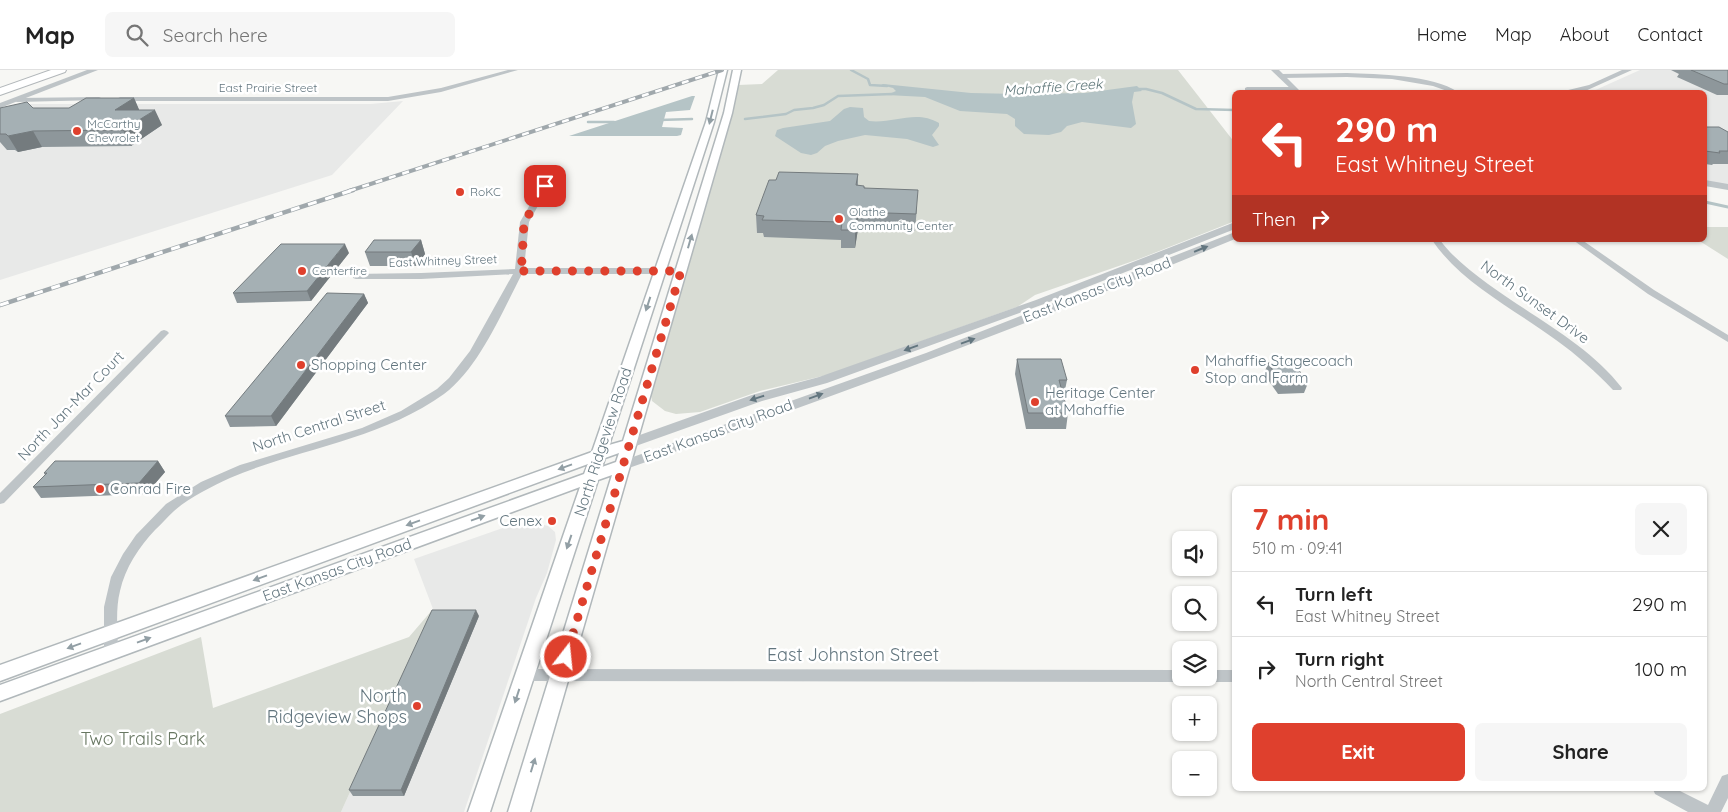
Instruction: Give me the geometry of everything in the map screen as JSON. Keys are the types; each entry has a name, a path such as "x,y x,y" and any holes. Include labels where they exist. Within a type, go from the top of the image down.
{"highway":[{"path":"0,84 39,70"},
{"path":"0,92 61,70"}],"main road":[{"name":"North Ridgeview Road","path":"479,812 710,122 723,70"},
{"name":"North Ridgeview Road","path":"518,812 728,113 737,70"},
{"name":"East Kansas City Road","path":"0,673 628,444"},
{"name":"East Kansas City Road","path":"0,692 622,466"}],"street":[{"path":"0,106 94,70"},
{"name":"East Prairie Street","path":"112,99 388,99 441,90 515,70"},
{"path":"1275,70 1295,90"},
{"path":"1582,90 1628,70"},
{"path":"1281,76 1395,77 1429,83 1449,90"},
{"path":"1570,90 1589,86"},
{"path":"1247,89 1272,90"},
{"path":"17,100 103,99"},
{"path":"1707,183 1728,187"},
{"name":"North Central Street","path":"111,652 110,633 113,592 124,562 145,532 167,509 195,489 226,474 372,426 404,413 436,394 449,384 464,368 518,271 522,261 524,223 545,186"},
{"name":"East Kansas City Road","path":"628,444 757,398 823,380 1040,302 1232,225"},
{"name":"East Kansas City Road","path":"622,466 987,334 1094,293 1232,236"},
{"name":"North Sunset Drive","path":"1438,242 1458,264 1592,362 1617,388"},
{"path":"1579,242 1678,310 1728,339"},
{"name":"East Whitney Street","path":"356,276 421,276 518,271 681,271"},
{"name":"North Jan-Mar Court","path":"0,500 164,333"},
{"name":"East Johnston Street","path":"524,675 1172,676"},
{"path":"1217,676 1232,676"},
{"path":"1712,812 1728,781"},
{"path":"1665,791 1704,812"}],"shaded area":[{"path":"1640,70 1728,70 1728,185 1707,181 1707,90 1595,90"},
{"path":"881,85 971,93 1085,93 1137,86 1142,91 1134,92 1132,102 1136,124 1131,128 1082,122 1067,126 1061,132 1049,135 1024,134 1015,126 1015,119 1007,114 960,111 925,97 887,95 896,91 893,88"},
{"path":"695,96 690,110 666,112 662,127 683,128 681,135 569,136"},
{"path":"403,101 332,175 0,280 0,112 19,104 371,104"},
{"path":"850,107 863,108 864,117 869,121 887,121 913,117 930,119 939,123 939,126 932,135 939,145 933,147 907,139 865,135 838,141 825,146 817,153 811,155 801,153 775,136 777,130 783,128 830,121 844,109"},
{"name":"North Ridgeview Shops","path":"514,524 540,524 548,526 555,532 556,540 547,573 536,598 464,812 341,812 433,609 414,559"}],"green space":[{"path":"778,70 1178,70 1232,139 1232,222 1139,259 1035,295 1017,307 827,375 760,391 700,412 676,414 665,411 652,401 651,395 732,113 738,85 762,84"},
{"path":"1707,227 1728,227 1728,259 1701,242 1707,242"},
{"name":"Two Trails Park","path":"433,609 341,812 0,812 0,714 201,637 213,708 409,637"}],"building":[{"path":"1691,70 1728,70 1728,84 1724,84"},
{"path":"86,98 134,98 115,110 155,110 123,130 33,131 8,136 0,134 0,108 27,102 33,108 69,108"},
{"path":"1707,127 1719,127 1728,132 1728,151 1719,151 1720,153 1707,151"},
{"path":"779,172 858,174 856,185 864,186 864,188 918,190 916,214 858,212 855,230 841,230 842,222 762,220 764,216 756,215 769,180 776,180"},
{"path":"374,240 421,240 411,252 365,252"},
{"name":"Centerfire","path":"281,244 345,244 307,291 233,293"},
{"name":"Shopping Center","path":"327,293 364,294 271,416 225,416"},
{"path":"1017,359 1061,359 1067,380 1059,380 1068,413 1028,413"},
{"path":"1293,362 1308,383 1282,384 1268,363"},
{"path":"55,461 158,461 139,483 33,487 47,473 44,473"},
{"name":"North Ridgeview Shops","path":"432,610 476,610 401,790 349,790"}],"waterway":[{"path":"851,70 868,79 870,85 887,86"},
{"name":"Mahaffie Creek","path":"1135,89 1146,89 1162,93 1196,109 1232,110"},
{"path":"745,119 786,114 794,110 813,108 824,105 838,96 892,94"},
{"path":"659,120 692,119"},
{"path":"588,122 614,122"},
{"name":"Mahaffie Creek","path":"1707,202 1728,207"}],"railway":[{"path":"349,191 722,70"},
{"path":"0,305 353,190"}],"place":[{"name":"McCarthy Chevrolet","path":"77,131"},
{"name":"RoKC","path":"460,192"},
{"name":"Olathe Community Center","path":"839,219"},
{"name":"Centerfire","path":"302,271"},
{"name":"Shopping Center","path":"301,365"},
{"name":"Mahaffie Stagecoach Stop and Farm","path":"1195,370"},
{"name":"Heritage Center at Mahaffie","path":"1035,402"},
{"name":"Conrad Fire","path":"100,489"},
{"name":"Cenex","path":"552,521"},
{"name":"North Ridgeview Shops","path":"417,706"}],"route":[{"path":"545,186 530,209 524,223 522,231 522,261 518,271 681,271 566,657"}]}
